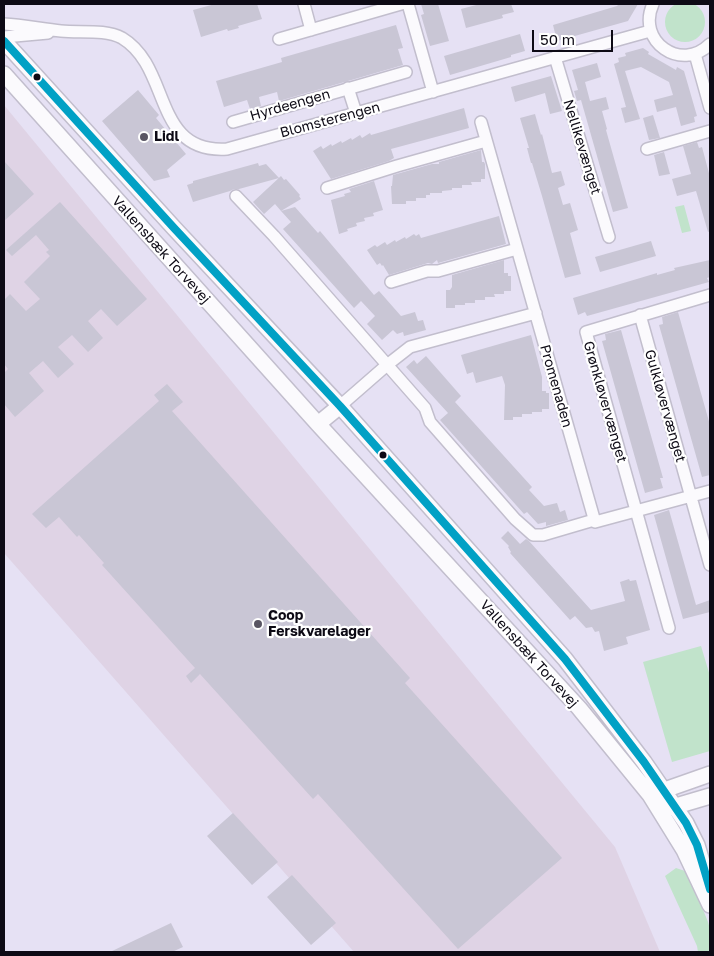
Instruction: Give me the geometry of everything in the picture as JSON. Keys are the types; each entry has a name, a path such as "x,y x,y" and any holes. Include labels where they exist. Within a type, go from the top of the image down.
{"street":[{"path":"304,4 312,30"},
{"path":"279,39 401,4"},
{"path":"408,4 433,92"},
{"path":"653,4 649,18 650,31 659,45 669,52 682,56 695,54 710,44"},
{"name":"Blomsterengen","path":"4,24 62,31 112,34 120,37 141,54 177,130 188,142 205,148 227,149 650,31"},
{"name":"Blomsterengen","path":"4,39 62,31"},
{"name":"Vallensbæk Torvevej","path":"4,39 162,214 340,406 546,636 644,762 657,792 660,811 684,850 710,905"},
{"path":"695,54 710,108"},
{"name":"Nellikevænget","path":"555,57 610,237"},
{"name":"Hyrdeengen","path":"233,122 406,72"},
{"name":"Vallensbæk Torvevej","path":"4,74 318,424 657,792 675,806 686,823 696,845 710,889"},
{"name":"Hyrdeengen","path":"348,88 356,113"},
{"name":"Promenaden","path":"481,122 595,521"},
{"path":"647,149 710,131"},
{"path":"327,188 486,141"},
{"path":"236,196 274,236 425,408 430,422 515,519 533,535 543,535 710,491"},
{"path":"391,282 427,271 438,271 517,249"},
{"name":"Grønkløvervænget","path":"635,511 586,332 710,296"},
{"path":"318,424 410,347 536,313"},
{"name":"Gulkløvervænget","path":"640,316 710,565"},
{"path":"635,511 669,628"},
{"path":"657,792 710,774"},
{"path":"660,811 710,796"}],"shaded area":[{"path":"4,105 615,847 660,952 354,952 4,553"}],"green space":[{"path":"689,2 696,5 702,11 705,22 704,30 696,39 689,42 681,42 674,39 666,30 665,18 668,11 677,3"},
{"path":"684,205 691,231 682,233 675,207"},
{"path":"701,646 710,676 710,751 672,762 643,662"},
{"path":"676,868 685,871 708,922 710,929 710,952 698,952 665,876"}],"building":[{"path":"215,4 257,4 262,19 238,26 239,28 228,31 227,29 201,37 193,10"},
{"path":"421,4 438,4 449,41 430,46 421,15 424,14"},
{"path":"480,4 511,4 514,12 502,15 503,18 466,28 461,9"},
{"path":"619,4 638,4 628,21 557,41 553,25"},
{"path":"396,25 403,48 398,49 403,65 279,101 277,92 259,97 261,106 250,109 247,100 224,107 216,81 282,62 281,58"},
{"path":"520,34 525,51 450,75 444,56"},
{"path":"643,48 649,52 648,54 676,70 677,67 684,71 697,116 694,117 695,122 681,126 676,107 657,112 654,100 673,95 669,82 641,67 625,71 640,119 625,123 621,108 626,107 614,64 619,62 618,58 626,56 625,53"},
{"path":"597,63 601,77 585,82 590,101 606,97 609,109 602,111 628,208 613,212 581,100 577,101 574,91 578,90 572,70"},
{"path":"551,76 562,111 550,114 545,93 515,102 511,87"},
{"name":"Lidl","path":"138,90 159,115 156,118 186,154 167,170 170,177 154,181 102,121"},
{"path":"464,108 469,128 391,149 394,158 389,161 331,179 313,151 321,146 323,149 331,144 332,146 341,141 342,143 351,138 352,140 360,135 362,138 370,133 371,135"},
{"path":"535,114 552,173 561,171 565,185 558,188 563,205 570,203 578,230 570,233 581,274 565,278 531,163 527,148 529,148 520,118"},
{"path":"653,115 660,138 649,140 643,118"},
{"path":"697,142 699,148 702,147 710,177 710,231 708,232 696,191 677,196 672,179 691,174 683,146"},
{"path":"481,150 482,162 485,164 485,179 481,179 481,182 471,182 472,185 462,185 462,188 452,188 452,190 442,191 442,193 430,193 430,195 426,195 426,198 406,201 406,204 392,204 391,186 393,175 432,164 439,164 439,162"},
{"path":"664,152 670,174 659,176 654,155"},
{"path":"4,161 34,194 4,221"},
{"path":"258,163 259,166 266,164 279,178 234,189 193,202 187,185 193,183 193,181"},
{"path":"281,176 300,195 301,199 281,211 275,204 264,214 253,202"},
{"path":"374,181 383,210 373,213 374,216 364,218 365,221 356,223 357,226 339,234 331,200 345,196 344,194 351,192 349,189"},
{"path":"60,202 147,299 117,326 101,309 88,321 103,338 88,352 72,335 58,347 74,364 58,378 43,361 29,373 44,391 15,417 4,404 4,373 8,369 4,364 4,300 10,294 26,311 40,299 24,282 50,256 46,252 49,250 36,235 12,256 6,250"},
{"path":"295,207 318,233 320,231 374,295 379,291 401,316 415,312 418,321 423,320 426,330 404,336 403,332 397,334 393,330 382,340 367,324 375,316 361,301 354,308 283,229 291,222 281,211"},
{"path":"499,216 506,244 438,263 437,260 432,264 428,263 389,275 383,265 380,263 377,265 367,250 385,242 387,245 395,240 396,242 405,237 406,239 414,234 416,236 419,234 421,238"},
{"path":"651,241 656,256 600,272 595,257"},
{"path":"504,260 504,273 508,273 508,276 511,276 511,291 504,291 504,294 494,294 495,297 485,297 485,300 475,300 475,303 465,303 465,305 455,305 455,308 446,308 446,290 450,290 452,287 452,275"},
{"path":"710,260 710,277 707,278 709,282 587,316 585,312 578,315 573,298 657,273 657,275 675,270 674,268"},
{"path":"678,312 710,425 710,475 702,477 659,325 663,324 662,317"},
{"path":"621,330 663,478 660,478 663,488 645,493 602,341 606,340 605,334"},
{"path":"531,335 542,377 542,391 549,393 549,409 542,409 542,412 532,412 532,414 522,414 522,417 513,417 513,420 504,420 505,385 502,376 476,383 473,372 467,374 461,355"},
{"path":"426,356 461,396 455,402 532,487 529,490 544,506 557,503 560,512 565,510 568,520 546,526 546,522 538,524 527,512 524,514 440,420 448,413 406,367 414,360 417,364"},
{"name":"Coop Ferskvarelager","path":"167,384 183,402 172,411 410,678 405,683 562,858 458,949 318,794 313,799 200,674 191,683 186,676 195,668 102,565 104,563 79,535 77,537 59,517 46,528 32,514 159,401 154,395"},
{"path":"669,510 696,605 710,600 710,612 683,619 654,515"},
{"path":"508,531 520,544 526,539 529,541 591,610 625,601 620,582 629,579 630,581 636,580 650,630 626,637 628,644 604,651 599,631 595,632 592,627 586,628 575,616 570,620 510,553 509,546 501,538"},
{"path":"233,813 278,862 252,885 207,836"},
{"path":"292,875 336,923 311,945 267,897"},
{"path":"171,923 183,947 172,952 110,952"}],"transit line":[{"path":"4,41 174,228 340,406 565,659 644,762 686,823 697,845 710,889"}],"place":[{"name":"Lidl","path":"144,137"},
{"name":"Coop Ferskvarelager","path":"258,624"}]}
